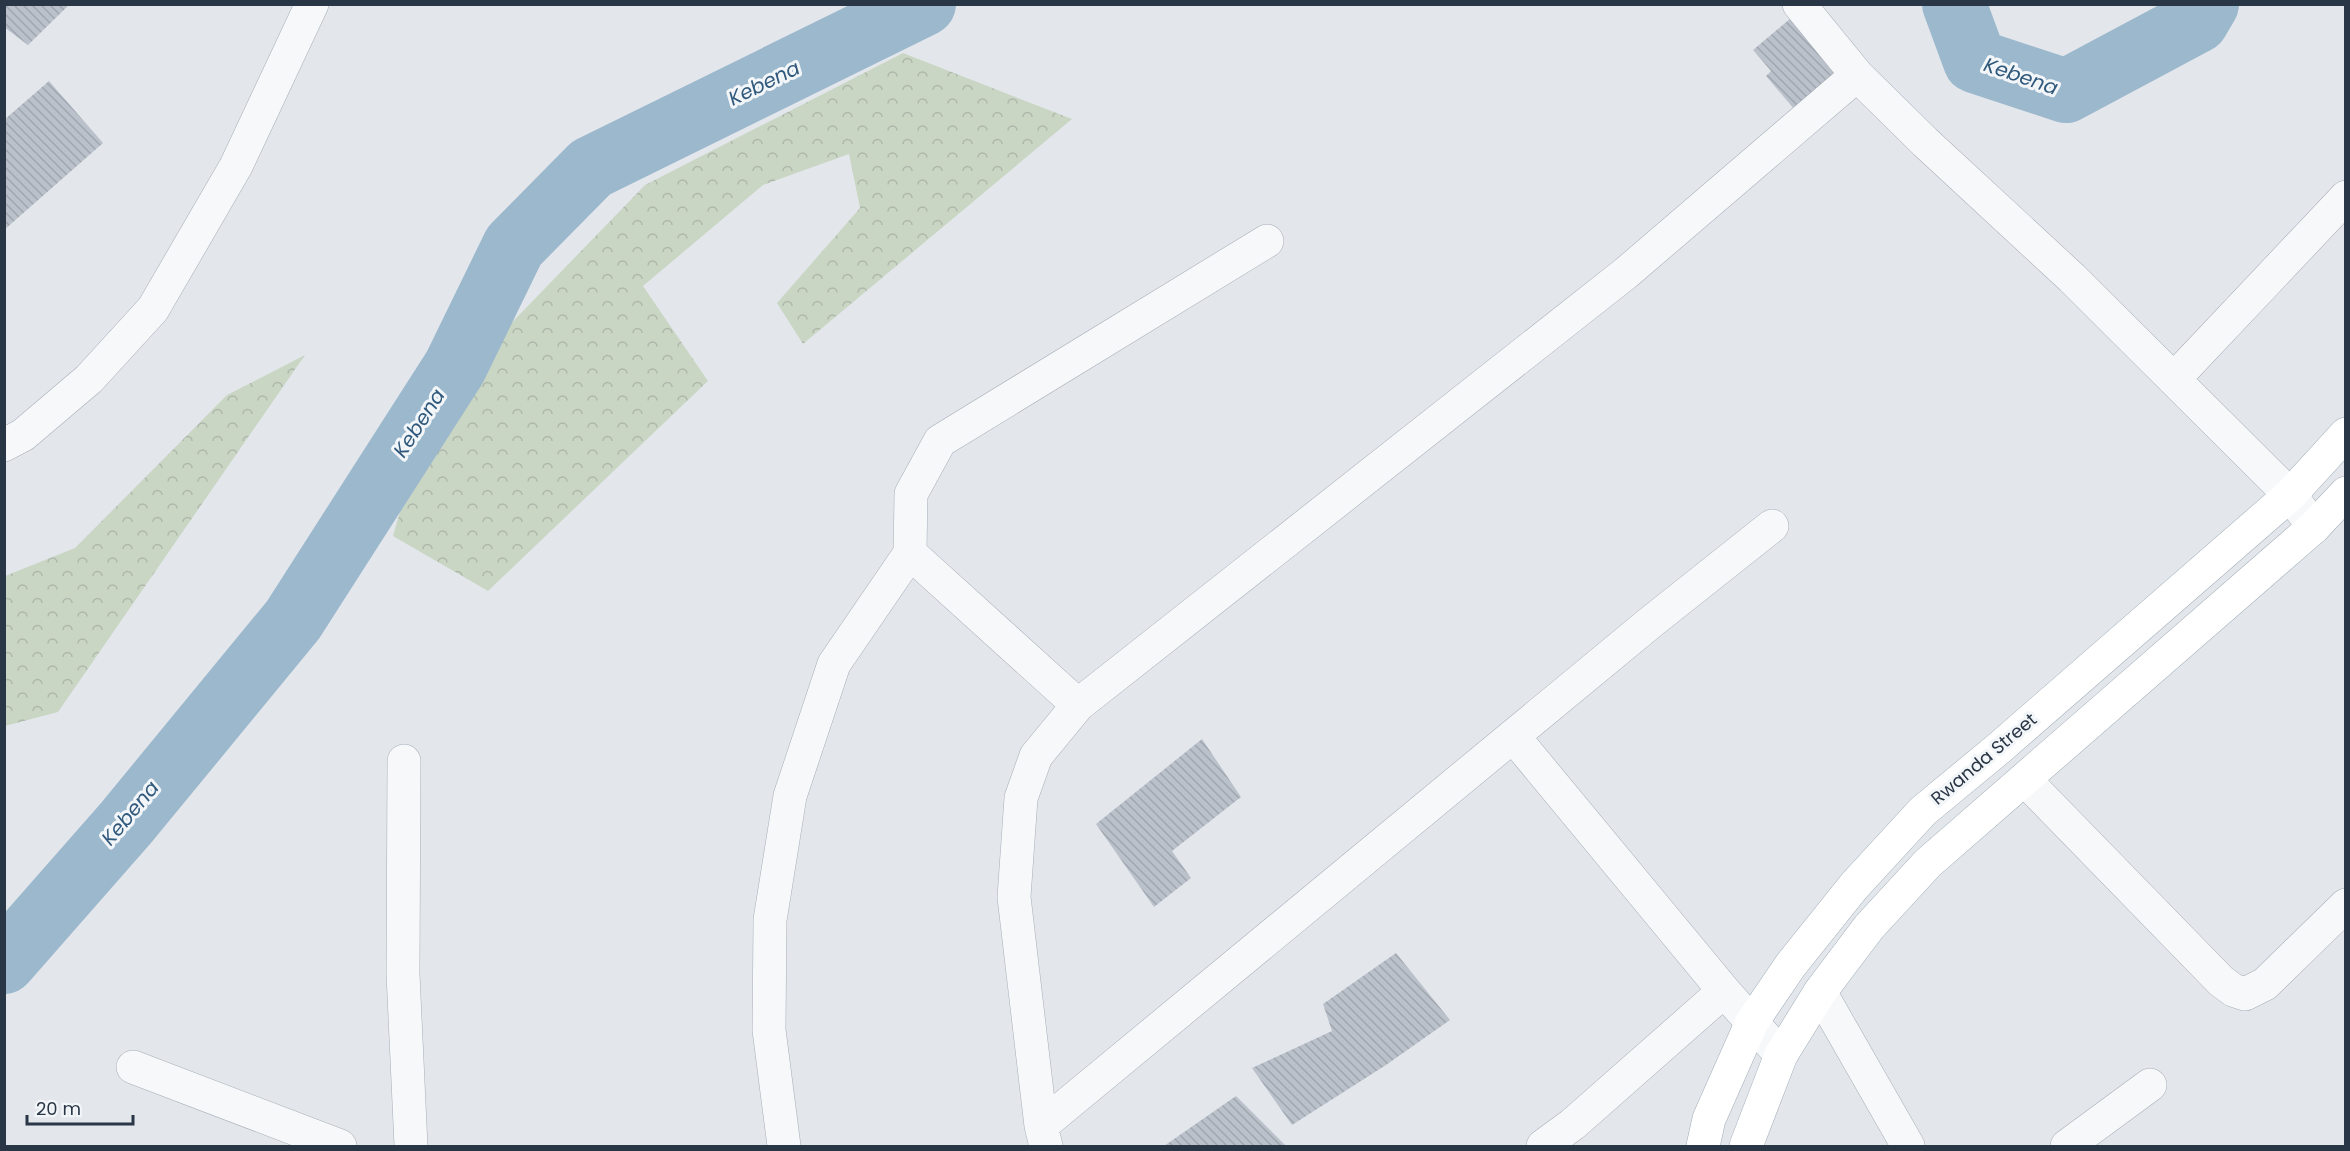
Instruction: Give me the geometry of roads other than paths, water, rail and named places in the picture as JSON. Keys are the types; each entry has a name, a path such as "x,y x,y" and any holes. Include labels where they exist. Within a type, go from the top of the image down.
{"main road":[{"name":"Rwanda Street","path":"1703,1146 1709,1119 1752,1022 1790,966 1854,886 1923,811 2290,495 2346,434"},
{"path":"1746,1146 1781,1055 1820,992 1869,927 1928,863 2314,527 2346,493"}],"street":[{"path":"4,446 23,435 89,379 153,309 236,166 312,4"},
{"path":"1799,4 1857,75 1925,142 2072,278 2290,495 2314,527"},
{"path":"1043,1136 1014,897 1021,798 1036,756 1078,705 1626,273 1857,75"},
{"path":"2174,379 2346,197"},
{"path":"784,1146 769,1030 770,920 790,796 834,664 910,553 911,494 940,441 1267,241"},
{"path":"1043,1136 1513,736 1772,526"},
{"path":"910,553 1078,705"},
{"path":"1513,736 1724,991 1781,1055"},
{"path":"404,761 403,975 411,1146"},
{"path":"2025,780 2221,981 2233,990 2245,994 2265,984 2346,905"},
{"path":"1543,1146 1573,1124 1724,991"},
{"path":"1820,992 1908,1146"},
{"path":"133,1067 340,1146"},
{"path":"2067,1146 2150,1085"}],"waterway":[{"name":"Kebena","path":"4,962 126,823 293,620 455,367 514,246 591,168 924,4"},
{"name":"Kebena","path":"1954,4 1975,61 2066,91 2197,21 2207,4"}]}
